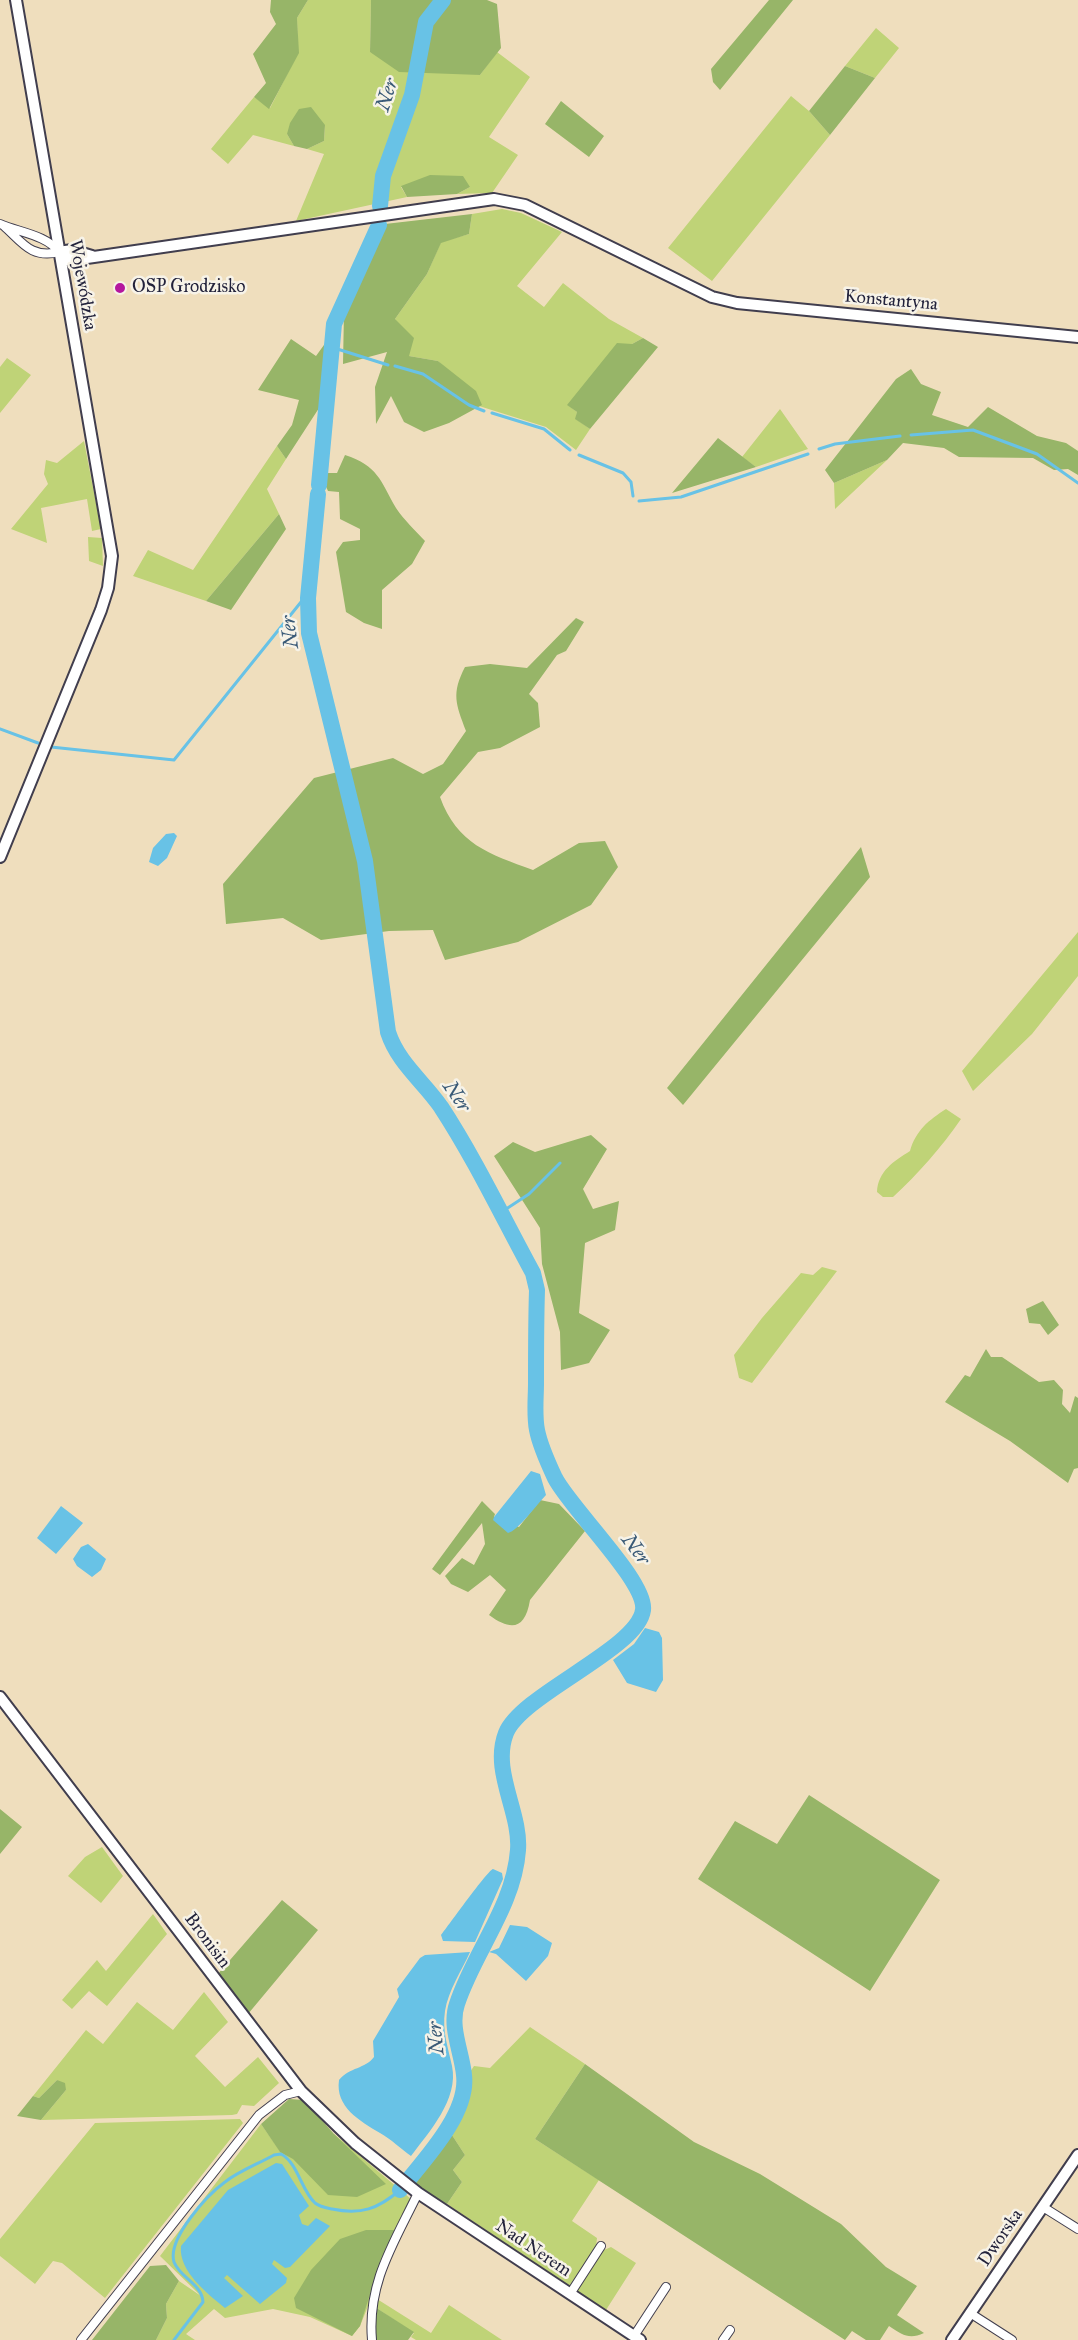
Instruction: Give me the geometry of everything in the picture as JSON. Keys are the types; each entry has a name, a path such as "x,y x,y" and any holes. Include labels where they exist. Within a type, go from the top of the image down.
{"street":[{"name":"Wojewódzka","path":"0,857 101,610 110,577 112,556 109,526 16,0"},
{"name":"Konstantyna","path":"59,252 67,260 494,200 525,205 702,294 737,303 1078,337"},
{"path":"2,225 44,240 54,245 59,252 41,254 32,252 2,225"},
{"name":"Bronisin","path":"0,1697 301,2091 355,2142 405,2183"},
{"path":"81,2340 259,2115 285,2095 301,2091"},
{"name":"Dworska","path":"952,2340 1078,2155"},
{"name":"Nad Nerem","path":"405,2183 637,2338"},
{"path":"372,2340 371,2308 383,2262 418,2193"},
{"path":"1042,2207 1078,2229"},
{"path":"570,2294 601,2246"},
{"path":"637,2338 666,2287"},
{"path":"970,2313 1012,2340"},
{"path":"723,2340 730,2330"}],"green space":[{"path":"271,0 308,0 297,18 299,53 269,109 254,97 266,83 253,54 276,24 270,12"},
{"path":"308,0 371,0 370,52 480,75 497,52 530,77 489,137 518,155 492,193 457,194 470,187 401,187 407,197 296,221 324,154 307,149 324,141 325,125 287,134 294,146 253,135 228,164 211,149 254,97 270,108 298,53 297,18"},
{"path":"371,0 487,0 497,4 501,48 480,75 399,72 370,52"},
{"path":"769,0 793,0 720,90 713,82 711,69"},
{"path":"876,28 899,48 875,78 845,66"},
{"path":"845,66 875,78 830,135 809,111"},
{"path":"791,96 809,111 830,135 712,281 668,248"},
{"path":"561,101 604,136 589,157 545,124"},
{"path":"311,107 325,125 324,141 307,149 294,146 287,134 290,123 299,109"},
{"path":"430,175 463,176 470,187 457,194 407,197 401,186"},
{"path":"502,209 521,213 562,232 517,286 544,307 563,283 609,319 643,338 632,344 568,405 577,412 576,419 590,429 576,450 546,427 479,406 481,404 438,361 409,356 395,319 427,274 441,242 469,234 472,214"},
{"path":"472,214 469,234 441,243 427,274 395,319 414,338 409,356 438,361 476,391 482,405 449,423 424,432 404,422 391,396 376,424 375,387 387,352 343,364 344,311 381,230 385,224"},
{"path":"329,338 321,405 286,459 277,446 292,425 299,400 258,390 291,339 316,356"},
{"path":"643,338 658,347 590,429 575,419 577,412 567,405 617,343 632,344"},
{"path":"7,358 31,375 0,413 0,367"},
{"path":"911,369 921,384 941,392 932,415 968,427 988,407 1037,436 1066,443 1078,451 1078,475 1068,469 1054,470 1033,458 959,457 944,448 903,443 887,460 834,483 825,470 896,379"},
{"path":"780,409 808,449 756,467 742,457"},
{"path":"718,438 756,467 672,493"},
{"path":"84,441 101,529 92,531 87,499 41,508 47,543 11,529 48,484 44,474 46,460 57,463"},
{"path":"277,446 286,459 267,489 279,514 206,601 133,576 148,550 193,570"},
{"path":"345,455 365,464 377,475 396,508 425,541 412,564 382,590 382,629 364,623 346,612 336,552 343,542 360,540 360,529 340,519 339,492 328,491 323,480 324,473 337,473"},
{"path":"887,460 835,509 834,483"},
{"path":"279,514 286,529 231,610 206,601"},
{"path":"88,537 102,538 103,566 89,561"},
{"path":"576,618 584,622 566,651 557,655 529,694 538,703 540,727 500,748 478,752 440,797 447,813 465,837 489,852 533,870 579,843 605,841 618,867 591,905 518,942 445,960 433,930 389,931 321,940 283,918 226,924 223,884 314,778 393,758 423,774 443,764 466,731 457,699 458,685 465,667 490,664 527,668"},
{"path":"861,847 870,877 683,1105 667,1088"},
{"path":"1078,932 1078,976 1032,1034 973,1091 962,1071"},
{"path":"946,1109 961,1119 929,1160 893,1197 883,1197 877,1192 884,1172 910,1151 924,1126"},
{"path":"591,1135 607,1149 583,1189 593,1209 619,1201 615,1230 585,1243 579,1313 610,1330 589,1363 561,1370 560,1332 542,1264 540,1228 494,1156 513,1142 535,1152"},
{"path":"822,1267 837,1271 752,1383 739,1378 734,1355 801,1273 813,1275"},
{"path":"1043,1301 1059,1325 1048,1335 1040,1324 1029,1323 1026,1309"},
{"path":"986,1349 991,1357 1002,1357 1039,1382 1054,1380 1063,1390 1062,1404 1070,1413 1075,1396 1078,1398 1078,1468 1074,1469 1068,1483 1010,1441 945,1402 965,1375 970,1377"},
{"path":"540,1500 559,1504 585,1531 530,1600 528,1610 521,1622 516,1625 504,1624 489,1615 506,1590 490,1575 468,1592 451,1584 445,1576 462,1558 474,1565 485,1544 482,1523 440,1575 432,1569 482,1501 495,1514 494,1517 519,1527"},
{"path":"809,1795 940,1880 870,1991 698,1879 735,1821 777,1844"},
{"path":"0,1809 22,1827 0,1854"},
{"path":"102,1847 123,1876 101,1903 68,1876 85,1857"},
{"path":"282,1900 318,1930 248,2014 217,1975"},
{"path":"153,1914 167,1934 107,2006 89,1991 72,2009 62,2000 97,1960 106,1971"},
{"path":"204,1992 228,2022 195,2056 225,2087 258,2057 279,2083 254,2106 242,2105 237,2114 232,2115 41,2120 66,2090 57,2080 39,2098 33,2096 86,2030 103,2044 137,2002 173,2030"},
{"path":"530,2027 585,2064 535,2139 599,2180 572,2221 597,2238 596,2247 570,2286 447,2204 462,2182 453,2170 465,2155 450,2132 470,2072 474,2066 490,2068"},
{"path":"585,2064 694,2142 760,2174 841,2224 886,2267 917,2286 897,2315 924,2333 914,2336 906,2335 889,2326 880,2340 866,2340 852,2331 845,2340 535,2139"},
{"path":"57,2080 65,2083 66,2090 41,2120 17,2116 33,2096 39,2098"},
{"path":"289,2099 304,2100 334,2134 386,2184 357,2197 328,2195 293,2159 280,2152 261,2124"},
{"path":"240,2119 243,2123 105,2298 62,2263 53,2261 35,2284 0,2256 0,2239 95,2123"},
{"path":"261,2124 280,2151 334,2134 411,2199 360,2326 352,2336 310,2317 273,2309 225,2318 214,2309 186,2334 195,2340 156,2340 167,2318 166,2304 179,2281 201,2296 160,2256"},
{"path":"450,2132 465,2155 453,2170 462,2182 447,2204 427,2195 411,2180"},
{"path":"366,2230 397,2230 381,2259 360,2326 352,2336 296,2308 294,2298 311,2270 340,2239"},
{"path":"611,2247 636,2263 606,2310 577,2291 604,2250"},
{"path":"166,2265 179,2281 166,2304 167,2318 156,2340 92,2340 150,2266"},
{"path":"377,2299 431,2333 449,2305 502,2340 416,2340 411,2337 414,2333 375,2307"},
{"path":"375,2307 414,2332 408,2340 375,2340"}],"water":[{"path":"174,833 177,836 167,858 158,866 149,862 153,848 166,834"},
{"path":"531,1471 540,1474 546,1495 522,1522 508,1533 493,1520 494,1517"},
{"path":"61,1506 83,1523 56,1554 37,1538"},
{"path":"88,1544 106,1559 101,1570 92,1577 77,1566 73,1559 81,1547"},
{"path":"645,1628 659,1632 662,1638 663,1680 656,1692 627,1683 613,1660 634,1644"},
{"path":"493,1869 502,1873 503,1879 475,1942 443,1941 441,1935"},
{"path":"510,1925 527,1927 552,1943 548,1956 526,1981 496,1954 489,1952 499,1948"},
{"path":"470,1952 452,1988 444,2018 452,2066 451,2091 434,2126 411,2156 350,2112 341,2098 339,2080 374,2057 373,2041 399,1997 397,1989 420,1958 425,1955"},
{"path":"276,2163 282,2164 309,2206 299,2215 302,2224 308,2226 316,2218 330,2226 290,2267 285,2268 274,2260 272,2264 287,2278 286,2283 260,2304 227,2275 224,2278 243,2296 225,2308 189,2273 181,2255 181,2246 228,2190"}],"waterway":[{"name":"Ner","path":"380,206 383,176 412,95 426,22 443,0"},
{"name":"Ner","path":"319,485 334,324 379,225"},
{"path":"331,347 388,365"},
{"path":"395,366 423,374 469,405 484,411"},
{"path":"492,413 544,429 570,450"},
{"path":"911,435 973,430 1037,454 1078,483"},
{"path":"819,449 835,444 900,436"},
{"path":"639,501 681,497 808,454"},
{"path":"579,455 623,473 631,482 633,496"},
{"name":"Ner","path":"318,494 308,598 309,633 365,861 388,1032 404,1062 441,1107 477,1168 533,1273 537,1290 536,1418 540,1442 555,1478 633,1582 641,1598 643,1610 636,1625 622,1640 533,1703 516,1718 506,1733 502,1747 502,1762 518,1836 515,1871 501,1910 457,2004 454,2022 464,2075 464,2090 459,2105 452,2121 432,2151 400,2190"},
{"path":"51,747 174,760 301,602 308,598"},
{"path":"0,729 38,743"},
{"path":"500,1213 529,1194 560,1163"},
{"name":"Ner","path":"174,2340 203,2302 199,2290 174,2262 173,2252 176,2242 199,2207 230,2178 274,2155 281,2154 292,2164 310,2198 324,2207 342,2211 369,2209 384,2202 400,2190"}],"place":[{"name":"OSP Grodzisko","path":"120,288"}]}
